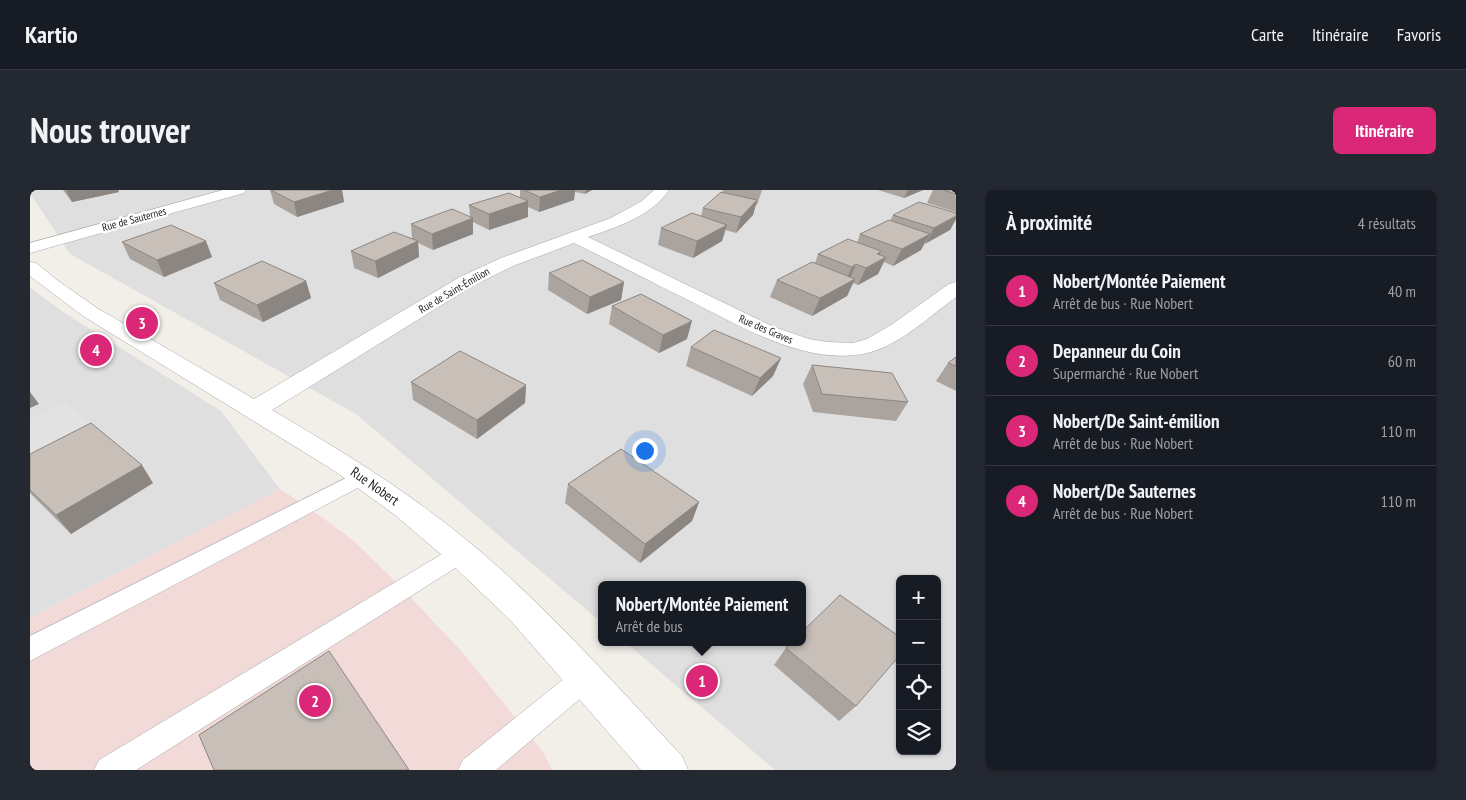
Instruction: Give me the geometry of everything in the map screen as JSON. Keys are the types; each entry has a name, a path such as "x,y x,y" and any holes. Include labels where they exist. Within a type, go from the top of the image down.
{"street":[{"name":"Rue de Sauternes","path":"30,248 239,190"},
{"name":"Rue de Saint-Émilion","path":"254,410 473,278 507,262 576,237 633,212 647,204 662,190"},
{"name":"Rue des Graves","path":"576,237 767,331 793,341 818,346 844,349 865,347 880,340 956,288"},
{"name":"Rue Nobert","path":"30,267 50,284 90,312 254,410 362,477 405,507 524,612 668,770"}],"lane":[{"path":"30,649 362,477"},
{"path":"109,770 460,554"},
{"path":"472,770 585,678"}],"shaded area":[{"path":"30,190 956,190 956,770 775,770 630,646 806,646 806,581 598,581 598,620 356,414 70,254 30,193"},
{"path":"30,288 66,314 221,411 280,489 30,618"},
{"path":"64,402 107,436 30,478 30,419"},
{"path":"280,489 354,541 398,584 462,652 544,753 552,770 30,770 30,618"}],"building":[{"path":"271,190 333,190 294,202"},
{"path":"524,190 561,190 540,197"},
{"path":"943,190 956,190 956,194"},
{"path":"721,192 757,200 741,217 703,208"},
{"path":"509,193 528,201 489,214 469,205"},
{"path":"919,202 956,213 956,216 934,228 893,215"},
{"path":"452,209 473,218 432,234 411,224"},
{"path":"692,213 727,225 697,241 661,228"},
{"path":"889,220 930,234 902,249 860,234"},
{"path":"171,225 206,241 157,260 122,242"},
{"path":"394,232 418,241 375,261 351,251"},
{"path":"848,239 881,251 877,254 886,257 866,268 856,264 852,267 818,254"},
{"path":"582,260 624,282 590,297 549,273"},
{"path":"262,261 306,281 257,305 214,283"},
{"path":"812,262 855,279 820,298 777,280"},
{"path":"641,294 692,321 663,335 612,306"},
{"path":"714,330 781,358 760,378 691,347"},
{"path":"460,351 526,385 477,420 411,382"},
{"path":"956,357 956,366 948,363"},
{"path":"812,365 892,373 908,402 822,394"},
{"path":"91,423 142,465 56,515 30,490 30,454"},
{"path":"621,449 699,502 645,544 568,484"},
{"path":"840,595 896,634 896,660 856,706 786,648 788,646 806,646 806,628"},
{"path":"329,651 409,770 214,770 199,735"}],"place":[{"name":"Nobert/De Saint-émilion","path":"142,323"},
{"name":"Nobert/De Sauternes","path":"96,350"},
{"name":"Nobert/Montée Paiement","path":"702,681"},
{"name":"Depanneur du Coin","path":"315,701"}]}
